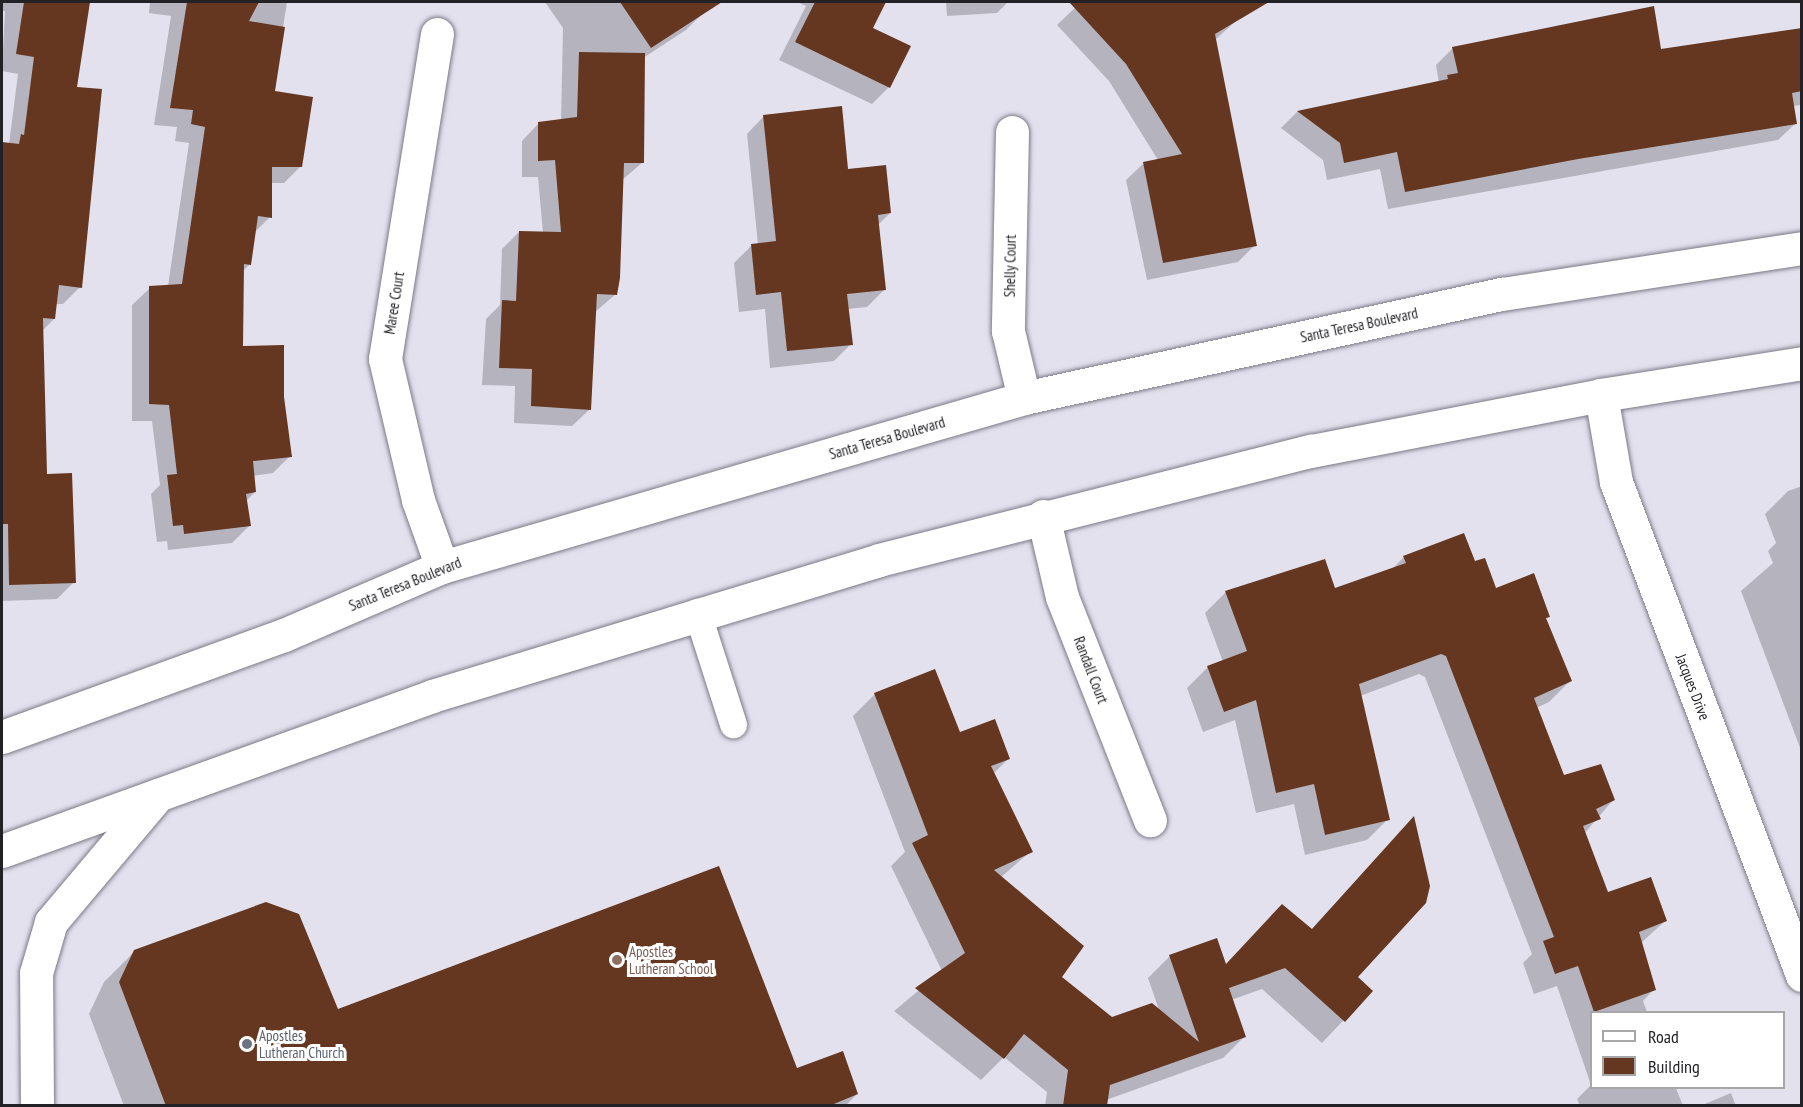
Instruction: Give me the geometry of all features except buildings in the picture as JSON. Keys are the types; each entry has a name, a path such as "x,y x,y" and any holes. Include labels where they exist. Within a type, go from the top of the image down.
{"main road":[{"name":"Maree Court","path":"437,34 385,359 418,500 442,567"},
{"name":"Shelly Court","path":"1012,132 1008,331 1024,398"},
{"name":"Santa Teresa Boulevard","path":"2,737 284,635 442,567 1024,398 1502,294 1802,248"},
{"path":"2,851 432,696 697,612 1043,516 1311,451 1601,394 1802,363"},
{"name":"Jacques Drive","path":"1601,394 1616,482 1802,975"},
{"name":"Randall Court","path":"1043,516 1062,597 1149,820"},
{"path":"37,1106 36,974 51,922 161,792"}],"lane":[{"path":"697,612 733,724"}],"place":[{"name":"Apostles Lutheran School","path":"617,960"},
{"name":"Apostles Lutheran Church","path":"247,1044"}]}
